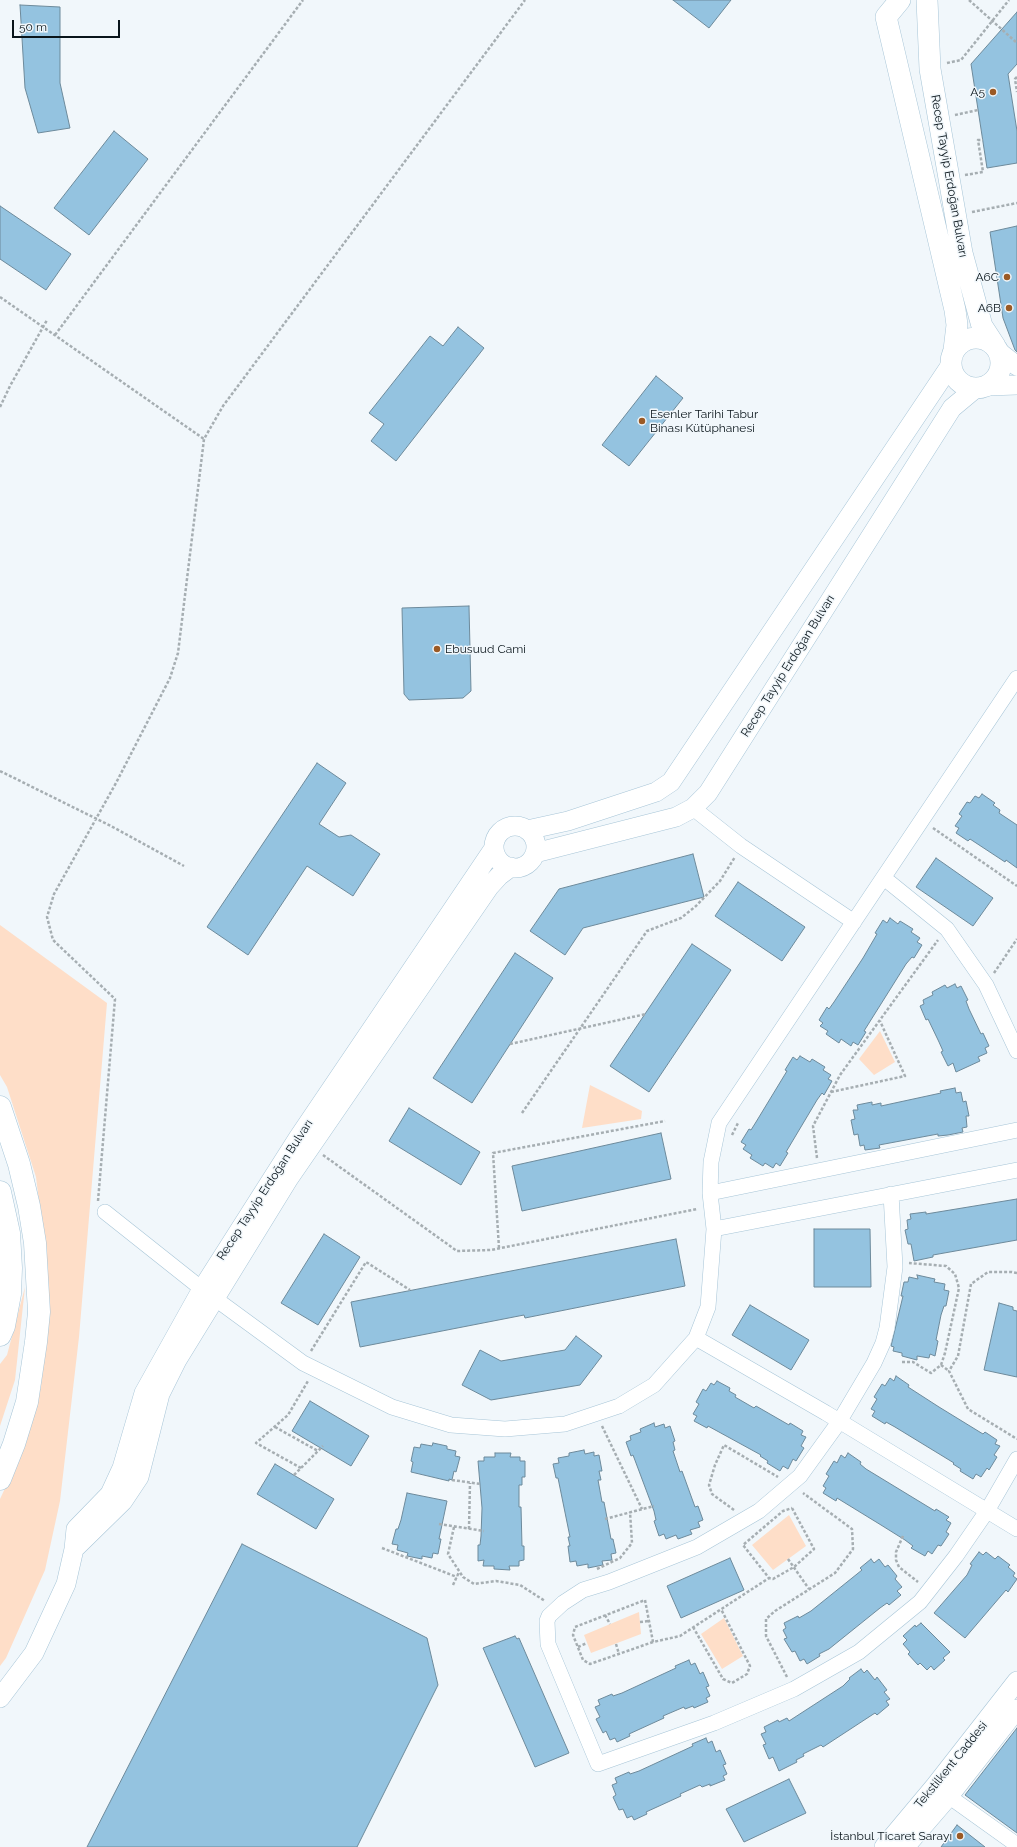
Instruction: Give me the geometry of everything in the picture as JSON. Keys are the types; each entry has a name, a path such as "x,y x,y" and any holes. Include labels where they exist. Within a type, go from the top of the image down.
{"highway":[{"path":"0,1107 19,1164 29,1206 35,1243 38,1312 36,1342 28,1402 0,1479"},
{"path":"0,1192 8,1233 11,1268 10,1294 4,1326 0,1335"}],"main road":[{"name":"Recep Tayyip Erdoğan Bulvarı","path":"900,0 886,17 957,325 952,358"},
{"name":"Recep Tayyip Erdoğan Bulvarı","path":"927,0 930,65 962,253 982,326 997,349"},
{"path":"973,337 981,338 997,349 1001,360 999,375 982,387 964,386 952,374 952,358 959,344 973,337"}],"street":[{"path":"997,349 1017,366"},
{"name":"Recep Tayyip Erdoğan Bulvarı","path":"527,830 568,820 656,792 671,782 952,358"},
{"path":"982,387 1017,386"},
{"name":"Recep Tayyip Erdoğan Bulvarı","path":"535,853 676,817 693,808 708,793 952,408 982,387"},
{"path":"101,1208 208,1293 309,1366 392,1406 451,1425 505,1429 565,1424 596,1415 619,1406 654,1385 696,1338 708,1307 714,1229 711,1200 711,1162 719,1123 884,878 930,826 1017,678"},
{"path":"693,808 741,846 854,922"},
{"path":"512,826 520,826 527,830 533,836 536,844 535,853 531,861 524,866 511,867 500,862 496,856 494,848 495,840 499,834 512,826"},
{"name":"Recep Tayyip Erdoğan Bulvarı","path":"0,1698 34,1653 66,1584 74,1549 76,1529 110,1494 122,1468 144,1393 208,1293 298,1138 494,848"},
{"name":"Recep Tayyip Erdoğan Bulvarı","path":"74,1549 123,1501 139,1477 160,1394 208,1293 311,1147 489,887 499,876 511,867"},
{"path":"884,878 947,928 986,985 1017,1051"},
{"path":"711,1200 820,1170 1017,1130"},
{"path":"714,1229 1017,1170"},
{"path":"891,1194 895,1262 887,1328 883,1344 874,1363 840,1422 800,1476 759,1511 697,1547 583,1590 549,1616 548,1644 598,1764 714,1723 794,1689 859,1652 920,1602 956,1556 987,1511 1017,1459"},
{"path":"696,1338 840,1422 1017,1529"},
{"name":"Tekstilkent Caddesi","path":"905,1847 1017,1681"},
{"name":"Tekstilkent Caddesi","path":"884,1847 942,1791 1017,1709"},
{"path":"942,1791 1017,1845"}],"path":[{"path":"55,335 303,0"},
{"path":"101,1208 116,999 53,940 48,917 54,894 96,819 170,678 178,653 204,439 223,406 525,0"},
{"path":"969,0 1017,43"},
{"path":"930,65 961,60 1009,0"},
{"path":"1017,77 1015,79 1017,92"},
{"path":"939,118 978,110"},
{"path":"949,178 982,172 978,140 983,140"},
{"path":"955,215 1017,203"},
{"path":"0,297 204,439"},
{"path":"0,407 47,320"},
{"path":"0,771 96,819 184,866"},
{"path":"930,826 1017,886"},
{"path":"522,1113 647,930 682,918 696,906 720,881 741,846"},
{"path":"820,1170 814,1143 813,1126 840,1075 947,928"},
{"path":"986,985 1017,939"},
{"path":"510,1044 646,1014"},
{"path":"831,1092 905,1076 880,1020"},
{"path":"730,1139 740,1119"},
{"path":"499,1248 493,1153 665,1121"},
{"path":"311,1147 457,1251 499,1248 711,1200"},
{"path":"301,1468 256,1443 288,1415 309,1366 366,1262 410,1290"},
{"path":"895,1262 946,1266 955,1274 959,1288 941,1365 931,1373 913,1362 902,1362"},
{"path":"949,1371 958,1356 971,1284 988,1272 1017,1273"},
{"path":"941,1365 949,1371 968,1409 1017,1440"},
{"path":"596,1415 642,1509"},
{"path":"275,1427 318,1451"},
{"path":"746,1519 712,1494 709,1485 724,1445 791,1484 852,1528 853,1550 835,1573 775,1610 766,1619 766,1636 794,1689"},
{"path":"294,1475 323,1446"},
{"path":"452,1480 480,1484"},
{"path":"469,1528 470,1483"},
{"path":"605,1519 654,1506"},
{"path":"652,1642 645,1600 575,1627 573,1635 583,1660 590,1664 652,1642 680,1636 769,1578 773,1579 794,1567 814,1549 792,1508 783,1511 743,1545 769,1578"},
{"path":"602,1584 597,1569 620,1558 632,1543 630,1512"},
{"path":"439,1524 484,1531"},
{"path":"454,1526 448,1554 463,1577 474,1584 496,1581 520,1585 558,1608"},
{"path":"903,1536 896,1552 899,1567 928,1590"},
{"path":"382,1548 457,1577"},
{"path":"788,1559 810,1589"},
{"path":"453,1586 459,1571"},
{"path":"693,1627 723,1679 732,1683 747,1674 750,1666 721,1609"},
{"path":"605,1615 610,1624"},
{"path":"640,1622 649,1621"},
{"path":"578,1647 587,1643"},
{"path":"616,1644 619,1654"}],"shaded area":[{"path":"0,925 107,1003 79,1337 60,1501 45,1570 6,1658 0,1666 0,1499 15,1467 41,1386 48,1277 36,1177 7,1087 0,1075"},
{"path":"880,1031 895,1062 874,1075 859,1059"},
{"path":"590,1085 642,1111 641,1119 582,1128"},
{"path":"25,1287 15,1380 0,1426 0,1364 7,1355"},
{"path":"789,1515 806,1546 773,1570 752,1545"},
{"path":"639,1612 641,1634 591,1653 584,1635"},
{"path":"724,1618 743,1656 722,1669 701,1634"}],"building":[{"path":"673,0 731,0 709,28"},
{"path":"20,5 60,7 60,83 70,128 38,133 25,88"},
{"name":"A5","path":"1017,12 1017,64 1008,74 1017,131 1017,163 987,168 971,64"},
{"path":"114,131 148,159 89,235 54,208"},
{"path":"0,206 71,254 46,290 0,259"},
{"name":"A6C","path":"1017,226 1017,352 1003,318 990,232"},
{"path":"458,327 484,348 396,461 371,441 384,424 369,413 430,336 443,346"},
{"name":"Esenler Tarihi Tabur Binası Kütüphanesi","path":"656,376 683,398 629,466 602,445"},
{"name":"Ebusuud Cami","path":"469,606 471,691 463,698 409,700 404,694 402,608"},
{"path":"317,763 346,783 319,824 339,837 351,835 380,854 353,896 307,866 248,955 207,927"},
{"path":"982,794 995,803 993,805 1000,810 999,813 1017,825 1017,868 970,839 968,841 956,833 959,828 955,826 962,816 959,814 967,802 970,803 975,796 979,798"},
{"path":"693,854 704,897 583,928 565,955 530,931 559,889"},
{"path":"936,858 993,898 973,926 916,887"},
{"path":"738,882 805,927 782,961 715,916"},
{"path":"890,918 898,924 900,921 913,929 911,932 920,938 917,942 922,945 914,958 912,957 906,964 864,1031 866,1032 858,1045 853,1042 851,1046 841,1039 839,1043 826,1034 828,1031 820,1026 823,1023 819,1020 827,1007 829,1009 834,1002 863,958 877,934 875,933 883,920 887,923"},
{"path":"692,944 731,970 649,1092 610,1066"},
{"path":"515,953 553,978 472,1103 433,1078"},
{"path":"955,984 957,988 961,986 968,1000 966,1001 969,1009 981,1034 983,1033 989,1046 985,1048 987,1053 978,1057 980,1061 956,1072 953,1063 948,1066 941,1052 943,1051 939,1042 928,1019 926,1020 920,1006 924,1004 923,1000 933,995 932,992 945,985 947,988"},
{"path":"800,1056 810,1062 812,1059 825,1067 823,1070 831,1075 828,1079 832,1081 824,1095 822,1093 817,1100 786,1152 788,1153 780,1166 776,1163 773,1168 765,1163 763,1166 750,1158 752,1155 743,1149 746,1145 741,1142 749,1129 751,1130 756,1122 787,1071 785,1070 793,1057 797,1060"},
{"path":"955,1088 956,1093 961,1092 963,1102 966,1101 969,1116 966,1116 967,1127 962,1128 963,1132 938,1136 938,1134 879,1145 880,1148 865,1150 864,1145 860,1146 858,1134 854,1135 851,1120 855,1119 853,1110 858,1110 857,1105 872,1102 872,1105 881,1103 881,1106 941,1093 940,1091"},
{"path":"409,1108 480,1152 461,1185 389,1141"},
{"path":"661,1133 671,1179 522,1211 512,1166"},
{"path":"1017,1199 1017,1240 933,1255 933,1257 914,1261 911,1244 908,1244 905,1230 908,1229 907,1220 911,1219 910,1214 926,1212 926,1214"},
{"path":"814,1229 870,1229 871,1287 814,1287"},
{"path":"324,1234 360,1257 318,1325 281,1303"},
{"path":"676,1239 685,1286 525,1318 524,1315 360,1347 351,1302"},
{"path":"917,1275 935,1279 934,1282 945,1284 944,1290 949,1291 946,1306 944,1306 941,1315 936,1340 938,1341 935,1356 930,1354 929,1358 917,1356 917,1360 902,1356 902,1353 893,1351 894,1347 891,1346 903,1296 901,1296 904,1282 908,1282 909,1277 918,1279"},
{"path":"999,1303 1013,1307 1013,1310 1017,1311 1017,1377 984,1370"},
{"path":"750,1305 809,1340 791,1370 732,1335"},
{"path":"576,1336 602,1356 580,1385 491,1400 462,1385 480,1350 501,1361 565,1350"},
{"path":"896,1376 909,1385 908,1387 939,1407 983,1434 985,1432 997,1440 995,1444 1000,1446 994,1455 997,1457 989,1470 987,1468 981,1477 976,1474 973,1479 960,1471 961,1469 953,1464 954,1463 895,1427 886,1422 885,1424 872,1416 875,1411 871,1409 877,1399 874,1397 882,1384 885,1386 890,1378 894,1381"},
{"path":"717,1381 730,1388 729,1391 736,1395 735,1397 754,1408 756,1406 789,1425 790,1423 803,1431 801,1435 806,1437 801,1446 804,1448 796,1461 793,1459 788,1469 783,1466 780,1471 767,1463 768,1461 760,1456 761,1455 708,1426 707,1428 694,1421 697,1416 693,1414 699,1404 696,1402 703,1389 706,1391 711,1383 714,1385"},
{"path":"310,1401 369,1436 351,1466 292,1431"},
{"path":"654,1423 655,1427 664,1424 665,1428 670,1426 675,1441 673,1442 675,1450 673,1451 680,1472 682,1471 695,1507 698,1506 703,1520 698,1522 700,1527 690,1530 692,1534 678,1539 676,1535 666,1539 664,1534 659,1536 654,1521 656,1520 654,1511 633,1455 631,1456 626,1442 631,1440 630,1436 641,1432 640,1429"},
{"path":"433,1443 447,1446 447,1449 456,1451 455,1456 460,1457 452,1480 449,1479 449,1481 411,1472 413,1462 411,1461 414,1447 420,1448 421,1444 432,1446"},
{"path":"584,1450 585,1454 594,1452 594,1456 599,1455 602,1471 599,1471 601,1480 598,1480 611,1539 613,1539 616,1553 611,1554 612,1560 602,1561 603,1565 588,1568 588,1564 577,1566 576,1561 570,1562 568,1546 570,1546 568,1537 570,1537 558,1478 556,1478 553,1464 559,1463 558,1458 569,1456 569,1453"},
{"path":"495,1453 511,1453 510,1457 520,1457 520,1461 525,1461 525,1477 522,1477 522,1485 519,1485 519,1507 521,1507 522,1546 524,1546 524,1560 519,1561 519,1566 509,1566 510,1570 494,1569 494,1566 483,1566 484,1560 478,1561 478,1545 480,1545 481,1536 482,1508 478,1461 484,1461 484,1457 495,1457"},
{"path":"848,1453 861,1462 860,1464 866,1469 935,1511 936,1509 949,1517 946,1520 951,1523 946,1532 949,1534 941,1546 938,1545 932,1554 928,1551 925,1556 911,1548 913,1546 905,1540 881,1525 837,1498 836,1501 823,1493 826,1488 823,1486 829,1476 826,1474 834,1461 837,1463 841,1455 845,1458"},
{"path":"275,1464 334,1499 316,1529 257,1494"},
{"path":"407,1493 447,1501 439,1539 441,1539 438,1554 433,1553 432,1558 422,1556 422,1559 407,1556 408,1553 397,1550 398,1545 392,1544 396,1529 398,1529 401,1520"},
{"path":"242,1544 427,1638 438,1685 357,1847 87,1847"},
{"path":"979,1552 983,1555 986,1552 995,1559 998,1556 1010,1565 1008,1567 1015,1573 1013,1576 1017,1579 1008,1592 1006,1590 965,1638 934,1613 967,1575 972,1565 970,1564"},
{"path":"730,1558 744,1590 681,1618 667,1586"},
{"path":"871,1559 874,1563 879,1559 885,1567 888,1565 897,1576 895,1579 902,1587 897,1591 901,1595 889,1605 887,1603 880,1608 829,1649 819,1654 820,1656 807,1664 804,1659 800,1661 795,1651 792,1652 784,1639 787,1638 783,1630 786,1628 784,1623 798,1616 799,1618 811,1611 862,1570 860,1568"},
{"path":"921,1623 950,1652 943,1658 945,1660 934,1670 931,1666 927,1670 920,1663 918,1665 908,1654 910,1652 903,1644 907,1640 903,1636 915,1625 916,1627"},
{"path":"515,1636 517,1639 519,1638 569,1753 535,1767 483,1648"},
{"path":"689,1660 691,1665 695,1663 700,1674 703,1672 709,1686 706,1687 710,1696 706,1698 708,1702 694,1708 693,1706 685,1709 684,1707 663,1716 664,1718 629,1734 630,1736 617,1742 615,1738 610,1740 606,1731 603,1733 596,1719 600,1717 595,1707 600,1705 598,1700 612,1694 613,1696 622,1693 676,1668 675,1666"},
{"path":"861,1669 864,1673 867,1670 875,1680 877,1677 887,1690 884,1692 890,1699 886,1701 889,1705 877,1715 875,1713 823,1747 821,1745 803,1754 804,1756 796,1760 797,1762 779,1771 773,1757 769,1759 763,1745 766,1744 761,1734 766,1732 764,1727 778,1720 779,1722 787,1718 789,1721 843,1686 850,1679 849,1678"},
{"path":"1017,1728 1017,1833 965,1795"},
{"path":"706,1738 708,1743 712,1741 716,1752 720,1750 726,1764 723,1765 727,1774 723,1776 725,1780 710,1786 710,1784 702,1787 700,1785 680,1794 681,1796 646,1812 647,1814 634,1820 632,1816 627,1818 623,1809 619,1810 613,1797 616,1795 612,1785 617,1783 615,1778 629,1772 630,1774 639,1771 693,1746 692,1744"},
{"path":"789,1779 806,1813 744,1842 726,1809"},
{"name":"İstanbul Ticaret Sarayı","path":"957,1825 985,1847 941,1847"}],"place":[{"name":"A5","path":"993,92"},
{"name":"A6C","path":"1007,277"},
{"name":"A6B","path":"1009,308"},
{"name":"Esenler Tarihi Tabur Binası Kütüphanesi","path":"642,421"},
{"name":"Ebusuud Cami","path":"437,649"},
{"name":"İstanbul Ticaret Sarayı","path":"960,1836"}]}
